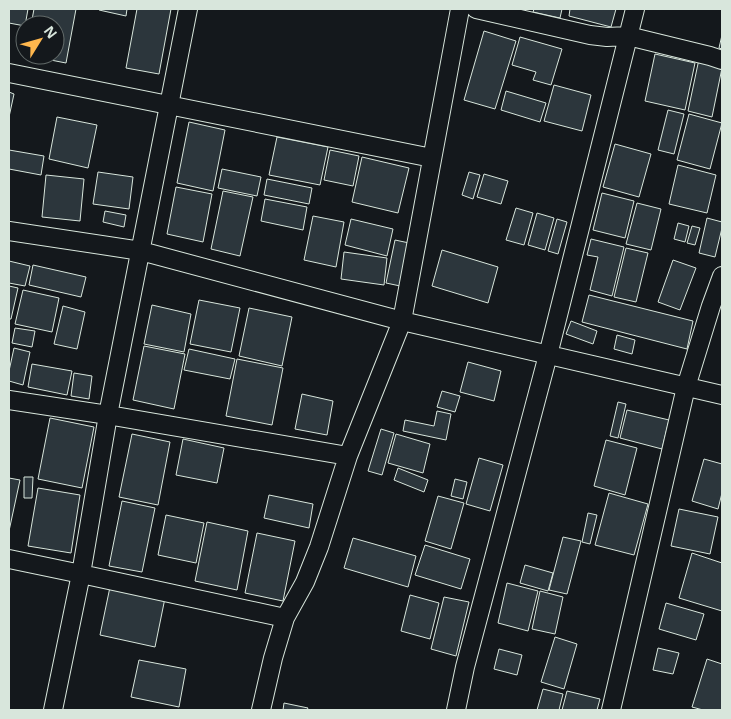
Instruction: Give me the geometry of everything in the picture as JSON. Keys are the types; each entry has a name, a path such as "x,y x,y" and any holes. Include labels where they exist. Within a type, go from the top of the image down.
{"street":[{"path":"53,710 81,574 108,415 188,9"},
{"path":"261,710 273,658 285,618 305,582 319,547 348,456 402,321 460,9"},
{"path":"476,9 590,35 607,37 628,36 722,60"},
{"path":"456,710 465,667 548,356 635,9"},
{"path":"9,73 432,158"},
{"path":"9,231 141,251 402,321 722,395"},
{"path":"611,710 686,387 722,276"},
{"path":"9,400 348,456"},
{"path":"9,559 285,618"}],"building":[{"path":"9,9 28,9 27,15 15,15 15,24 9,23"},
{"path":"34,9 76,9 66,63 65,15 33,15"},
{"path":"99,9 127,9 126,16"},
{"path":"137,9 171,9 159,74 126,68"},
{"path":"534,9 562,9 560,18 533,12"},
{"path":"570,9 616,9 611,27 569,16"},
{"path":"484,31 516,41 495,109 464,100"},
{"path":"722,35 722,49 719,48"},
{"path":"520,37 562,49 551,85 533,80 536,72 512,65"},
{"path":"655,54 695,63 685,110 645,101"},
{"path":"699,59 722,68 712,117 688,111"},
{"path":"554,85 591,95 582,131 544,121"},
{"path":"506,91 546,103 540,122 501,110"},
{"path":"9,92 14,94 9,117"},
{"path":"668,110 684,114 674,154 658,150"},
{"path":"689,114 722,123 710,169 677,160"},
{"path":"57,117 97,125 88,168 49,159"},
{"path":"189,122 225,130 213,191 177,183"},
{"path":"277,137 328,147 320,185 269,175"},
{"path":"615,144 651,154 639,197 603,187"},
{"path":"9,150 44,156 41,175 9,169"},
{"path":"330,150 359,156 353,186 324,180"},
{"path":"362,157 409,168 398,213 352,202"},
{"path":"678,165 716,175 707,213 669,204"},
{"path":"222,169 261,177 257,196 218,188"},
{"path":"98,172 133,177 129,209 93,204"},
{"path":"469,172 480,175 473,199 462,195"},
{"path":"484,174 508,181 501,204 477,197"},
{"path":"46,175 84,179 80,221 42,217"},
{"path":"267,179 312,188 309,204 264,195"},
{"path":"176,187 212,194 203,242 167,234"},
{"path":"223,191 253,197 240,256 211,249"},
{"path":"602,193 634,201 625,238 593,230"},
{"path":"265,199 307,207 303,230 261,221"},
{"path":"637,203 661,209 651,250 626,244"},
{"path":"516,208 533,213 524,245 506,240"},
{"path":"105,211 126,215 124,227 103,222"},
{"path":"537,213 554,218 545,250 528,245"},
{"path":"313,216 344,222 336,267 304,260"},
{"path":"707,218 722,222 715,257 699,253"},
{"path":"351,219 393,229 387,256 345,245"},
{"path":"557,219 567,222 558,254 548,251"},
{"path":"678,223 689,226 685,242 674,239"},
{"path":"692,226 700,228 695,245 687,243"},
{"path":"591,239 624,247 612,296 590,290 598,257 587,255"},
{"path":"395,240 414,244 405,287 386,283"},
{"path":"626,248 648,253 636,302 614,297"},
{"path":"442,250 498,267 488,303 432,286"},
{"path":"344,252 387,258 384,285 341,279"},
{"path":"673,260 696,268 680,310 658,302"},
{"path":"9,261 30,266 25,286 9,283"},
{"path":"33,265 86,277 81,297 29,285"},
{"path":"9,286 18,288 11,319 9,319"},
{"path":"23,290 59,298 52,332 15,324"},
{"path":"589,295 693,321 687,349 582,322"},
{"path":"199,300 240,308 231,352 190,344"},
{"path":"152,305 191,314 184,352 144,344"},
{"path":"63,306 85,312 77,349 54,344"},
{"path":"249,308 292,317 282,366 239,356"},
{"path":"571,321 597,331 593,344 566,334"},
{"path":"15,328 35,331 32,347 12,343"},
{"path":"617,335 635,340 632,354 614,349"},
{"path":"144,346 185,354 174,409 133,400"},
{"path":"14,348 30,352 23,385 9,381"},
{"path":"189,349 235,359 230,379 184,370"},
{"path":"237,359 283,368 272,425 226,416"},
{"path":"468,362 501,371 494,401 460,392"},
{"path":"32,364 72,371 67,395 28,387"},
{"path":"74,373 92,376 89,399 71,396"},
{"path":"442,391 460,396 455,412 437,407"},
{"path":"302,394 333,401 327,435 295,429"},
{"path":"618,402 626,404 618,438 610,436"},
{"path":"627,410 669,420 662,449 620,438"},
{"path":"437,411 451,414 446,440 403,431 405,420 434,426"},
{"path":"50,418 94,427 82,488 38,479"},
{"path":"381,429 394,433 382,475 368,471"},
{"path":"132,434 170,442 158,505 119,497"},
{"path":"396,434 430,444 423,473 388,463"},
{"path":"183,439 224,448 217,483 176,475"},
{"path":"606,440 637,448 625,495 594,486"},
{"path":"479,458 503,465 490,511 466,504"},
{"path":"704,459 722,464 722,493 718,509 692,501"},
{"path":"398,468 428,480 424,492 394,480"},
{"path":"24,477 33,477 32,498 24,498"},
{"path":"9,478 20,480 9,531"},
{"path":"455,479 467,482 463,499 451,496"},
{"path":"38,488 80,495 71,553 28,546"},
{"path":"609,493 648,504 634,555 595,545"},
{"path":"269,495 313,504 309,528 264,518"},
{"path":"438,496 464,503 451,549 425,541"},
{"path":"122,501 155,508 142,572 109,566"},
{"path":"679,509 718,517 710,554 671,546"},
{"path":"588,513 597,515 590,544 582,542"},
{"path":"166,515 204,523 196,563 158,555"},
{"path":"207,522 248,531 237,590 195,581"},
{"path":"257,533 295,541 283,601 245,593"},
{"path":"563,537 581,541 567,594 549,590"},
{"path":"353,538 416,556 408,587 344,568"},
{"path":"425,545 470,559 461,589 415,575"},
{"path":"692,553 722,563 722,611 679,598"},
{"path":"525,565 553,573 548,591 520,583"},
{"path":"507,583 538,591 528,631 498,623"},
{"path":"110,587 165,598 155,647 100,635"},
{"path":"540,591 563,597 555,634 532,629"},
{"path":"410,595 439,603 430,639 401,631"},
{"path":"444,597 469,602 456,656 431,649"},
{"path":"666,603 704,614 696,640 659,629"},
{"path":"555,637 577,644 564,689 541,682"},
{"path":"658,648 679,653 673,674 653,670"},
{"path":"499,649 522,655 517,675 494,669"},
{"path":"707,659 722,664 722,710 703,710 692,707"},
{"path":"139,660 186,669 179,707 131,697"},
{"path":"543,689 563,694 559,710 537,710"},
{"path":"567,691 600,699 597,710 562,710"},
{"path":"284,703 308,708 307,710 283,710"}]}
